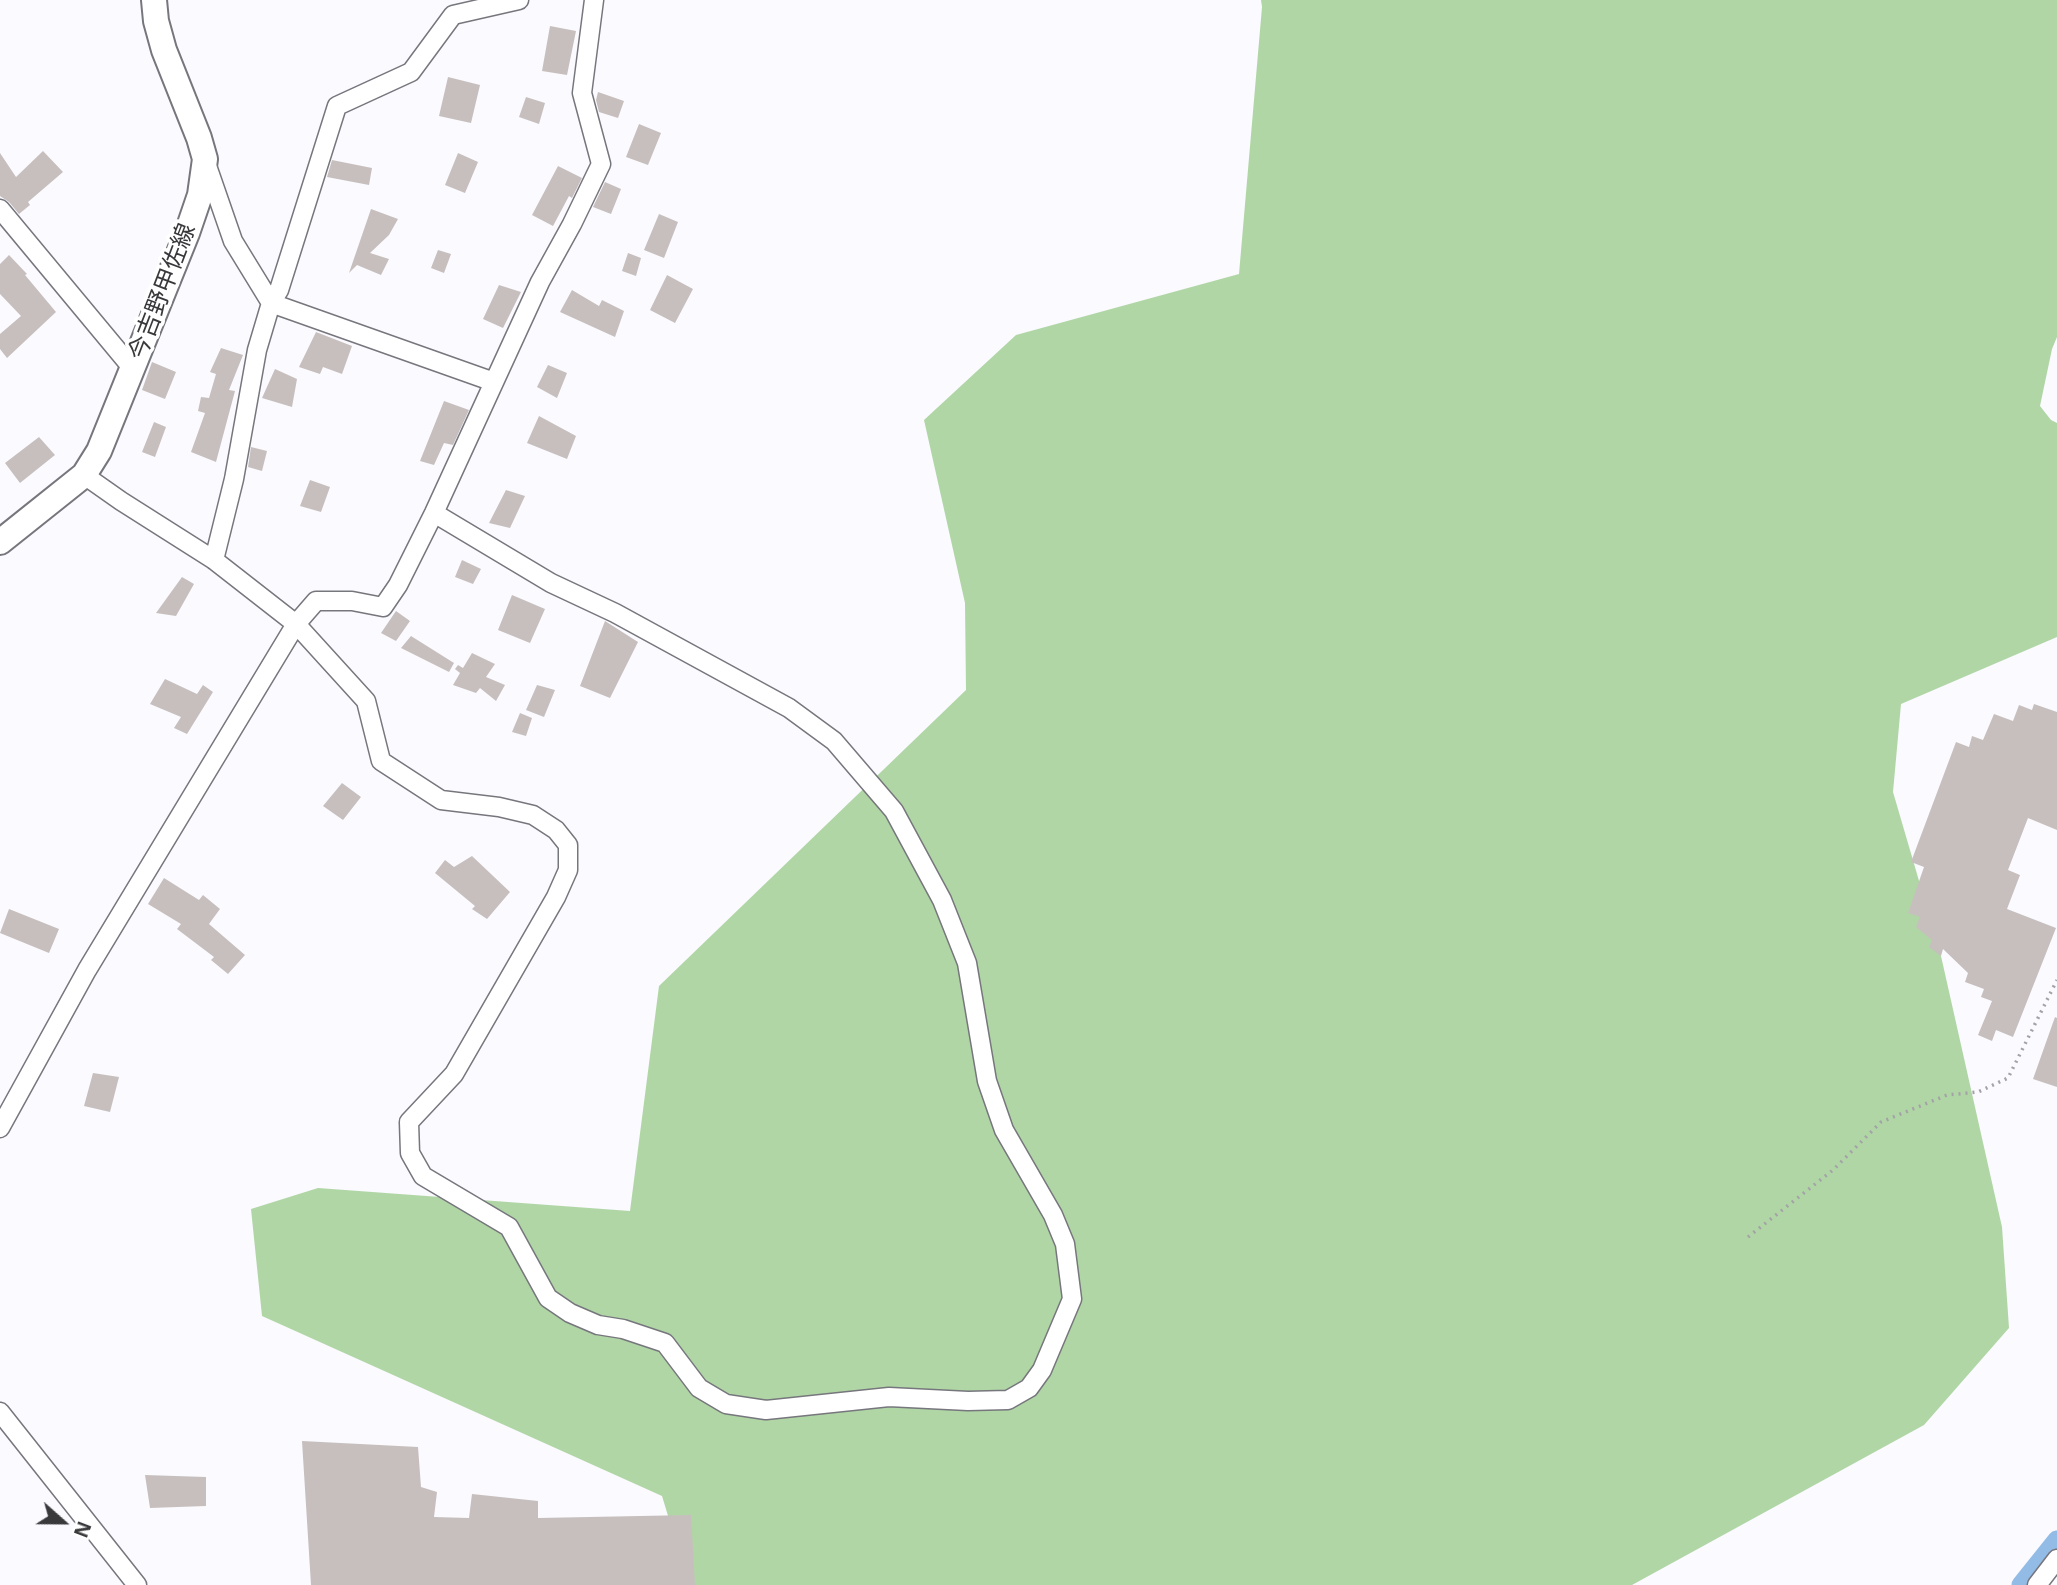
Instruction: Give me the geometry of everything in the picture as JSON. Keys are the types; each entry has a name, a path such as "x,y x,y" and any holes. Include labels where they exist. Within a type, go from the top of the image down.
{"main road":[{"name":"今吉野甲佐線","path":"0,542 84,475 99,452 200,195 205,159 164,50 156,21 154,0"}],"street":[{"path":"214,560 234,479 257,349 271,303 279,290 337,106 411,72 453,15 519,0"},
{"path":"0,1128 87,970 296,624 316,601 352,601 383,607 398,585 540,282 572,224 600,164 582,93 594,0"},
{"path":"205,159 233,241 271,303 494,382"},
{"path":"0,209 133,369"},
{"path":"84,475 121,502 214,560 296,624 366,701 381,761 441,800 499,807 533,815 556,831 568,845 568,870 549,909 454,1074 409,1122 410,1153 424,1176 509,1227 548,1298 570,1313 598,1325 623,1329 665,1343 699,1388 726,1405 766,1410 890,1396 968,1401 1008,1400 1029,1388 1042,1370 1072,1299 1065,1244 1053,1215 1004,1130 987,1081 967,963 943,900 894,811 835,741 789,708 615,613 551,583 434,513"},
{"path":"0,1412 137,1585"},
{"path":"2037,1585 2057,1559"}],"path":[{"path":"1748,1237 1833,1170 1881,1122 1947,1095 1978,1092 2008,1078 2057,980"}],"green space":[{"path":"1261,0 2057,0 2057,337 2040,406 2051,420 2057,423 2057,637 1901,704 1893,792 1941,956 2002,1227 2009,1328 1924,1425 1632,1585 689,1585 662,1496 262,1316 251,1209 318,1188 630,1211 659,986 966,690 965,603 924,420 1016,335 1239,274"}],"building":[{"path":"550,26 576,31 567,75 542,71"},
{"path":"448,77 480,85 471,123 439,116"},
{"path":"598,92 624,101 618,118 599,112 596,100"},
{"path":"526,97 545,103 539,124 519,117"},
{"path":"639,124 661,133 648,165 626,157"},
{"path":"43,151 63,172 28,202 30,205 19,214 0,196 0,153 16,177"},
{"path":"458,153 478,162 465,193 445,185"},
{"path":"332,160 372,168 369,185 327,177"},
{"path":"558,166 582,178 553,226 532,215"},
{"path":"605,182 621,189 611,214 593,207"},
{"path":"371,209 398,219 389,235 370,253 389,259 381,275 357,265 349,273"},
{"path":"659,214 678,222 664,258 644,250"},
{"path":"438,250 451,254 444,273 431,268"},
{"path":"628,253 641,258 636,276 622,271"},
{"path":"9,255 56,312 7,358 0,349 0,334 21,316 0,294 0,264"},
{"path":"667,275 693,289 675,323 650,310"},
{"path":"499,285 521,292 503,328 483,319"},
{"path":"572,290 599,306 602,300 624,311 615,337 560,312"},
{"path":"316,332 352,346 342,374 323,367 320,374 299,367"},
{"path":"221,348 243,355 229,390 235,391 216,462 191,452 205,413 198,411 201,397 209,398 216,374 210,372"},
{"path":"152,362 176,372 165,399 142,390"},
{"path":"548,365 567,373 557,398 537,387"},
{"path":"275,369 297,379 292,407 262,398"},
{"path":"444,401 469,410 453,445 444,443 434,465 420,461"},
{"path":"539,416 576,436 567,459 527,443"},
{"path":"154,422 166,427 155,457 142,452"},
{"path":"39,437 55,455 20,483 5,463"},
{"path":"251,447 267,451 262,471 248,467"},
{"path":"310,480 330,487 321,512 300,506"},
{"path":"506,490 525,496 510,528 489,523"},
{"path":"462,560 481,569 473,584 455,577"},
{"path":"182,577 194,584 176,616 156,613"},
{"path":"512,595 545,609 530,643 498,630"},
{"path":"396,611 410,621 396,641 381,633"},
{"path":"605,621 638,642 610,698 580,686"},
{"path":"411,636 454,663 449,672 401,648"},
{"path":"472,653 495,664 486,677 505,685 496,701 480,688 476,693 453,685 460,673 455,669 458,665 463,668"},
{"path":"165,679 197,694 203,685 213,692 187,734 174,728 181,717 150,704"},
{"path":"537,685 555,690 544,717 526,710"},
{"path":"2034,704 2057,712 2057,830 2028,818 2008,870 2020,875 2007,909 2056,928 2013,1037 1996,1030 1992,1041 1978,1035 1992,1001 1981,997 1984,989 1965,982 1968,973 1943,949 1941,956 1929,947 1932,940 1916,927 1920,917 1908,913 1924,867 1911,862 1956,742 1969,747 1972,736 1983,740 1994,714 2013,721 2019,705 2032,710"},
{"path":"520,713 532,718 526,736 512,732"},
{"path":"342,783 361,797 343,820 323,806"},
{"path":"472,856 510,892 487,919 472,909 475,906 435,873 445,860 454,867"},
{"path":"164,878 199,900 203,895 220,909 209,924 245,955 228,974 211,960 214,957 177,929 181,924 148,904"},
{"path":"9,909 59,929 49,953 0,933"},
{"path":"2055,1017 2057,1018 2057,1087 2033,1079"},
{"path":"93,1073 119,1077 110,1112 84,1106"},
{"path":"302,1441 418,1447 421,1487 437,1492 434,1517 469,1518 472,1494 538,1501 538,1518 691,1515 695,1585 311,1585"},
{"path":"145,1475 206,1477 206,1506 150,1508"}],"waterway":[{"path":"2021,1585 2057,1540"}]}
